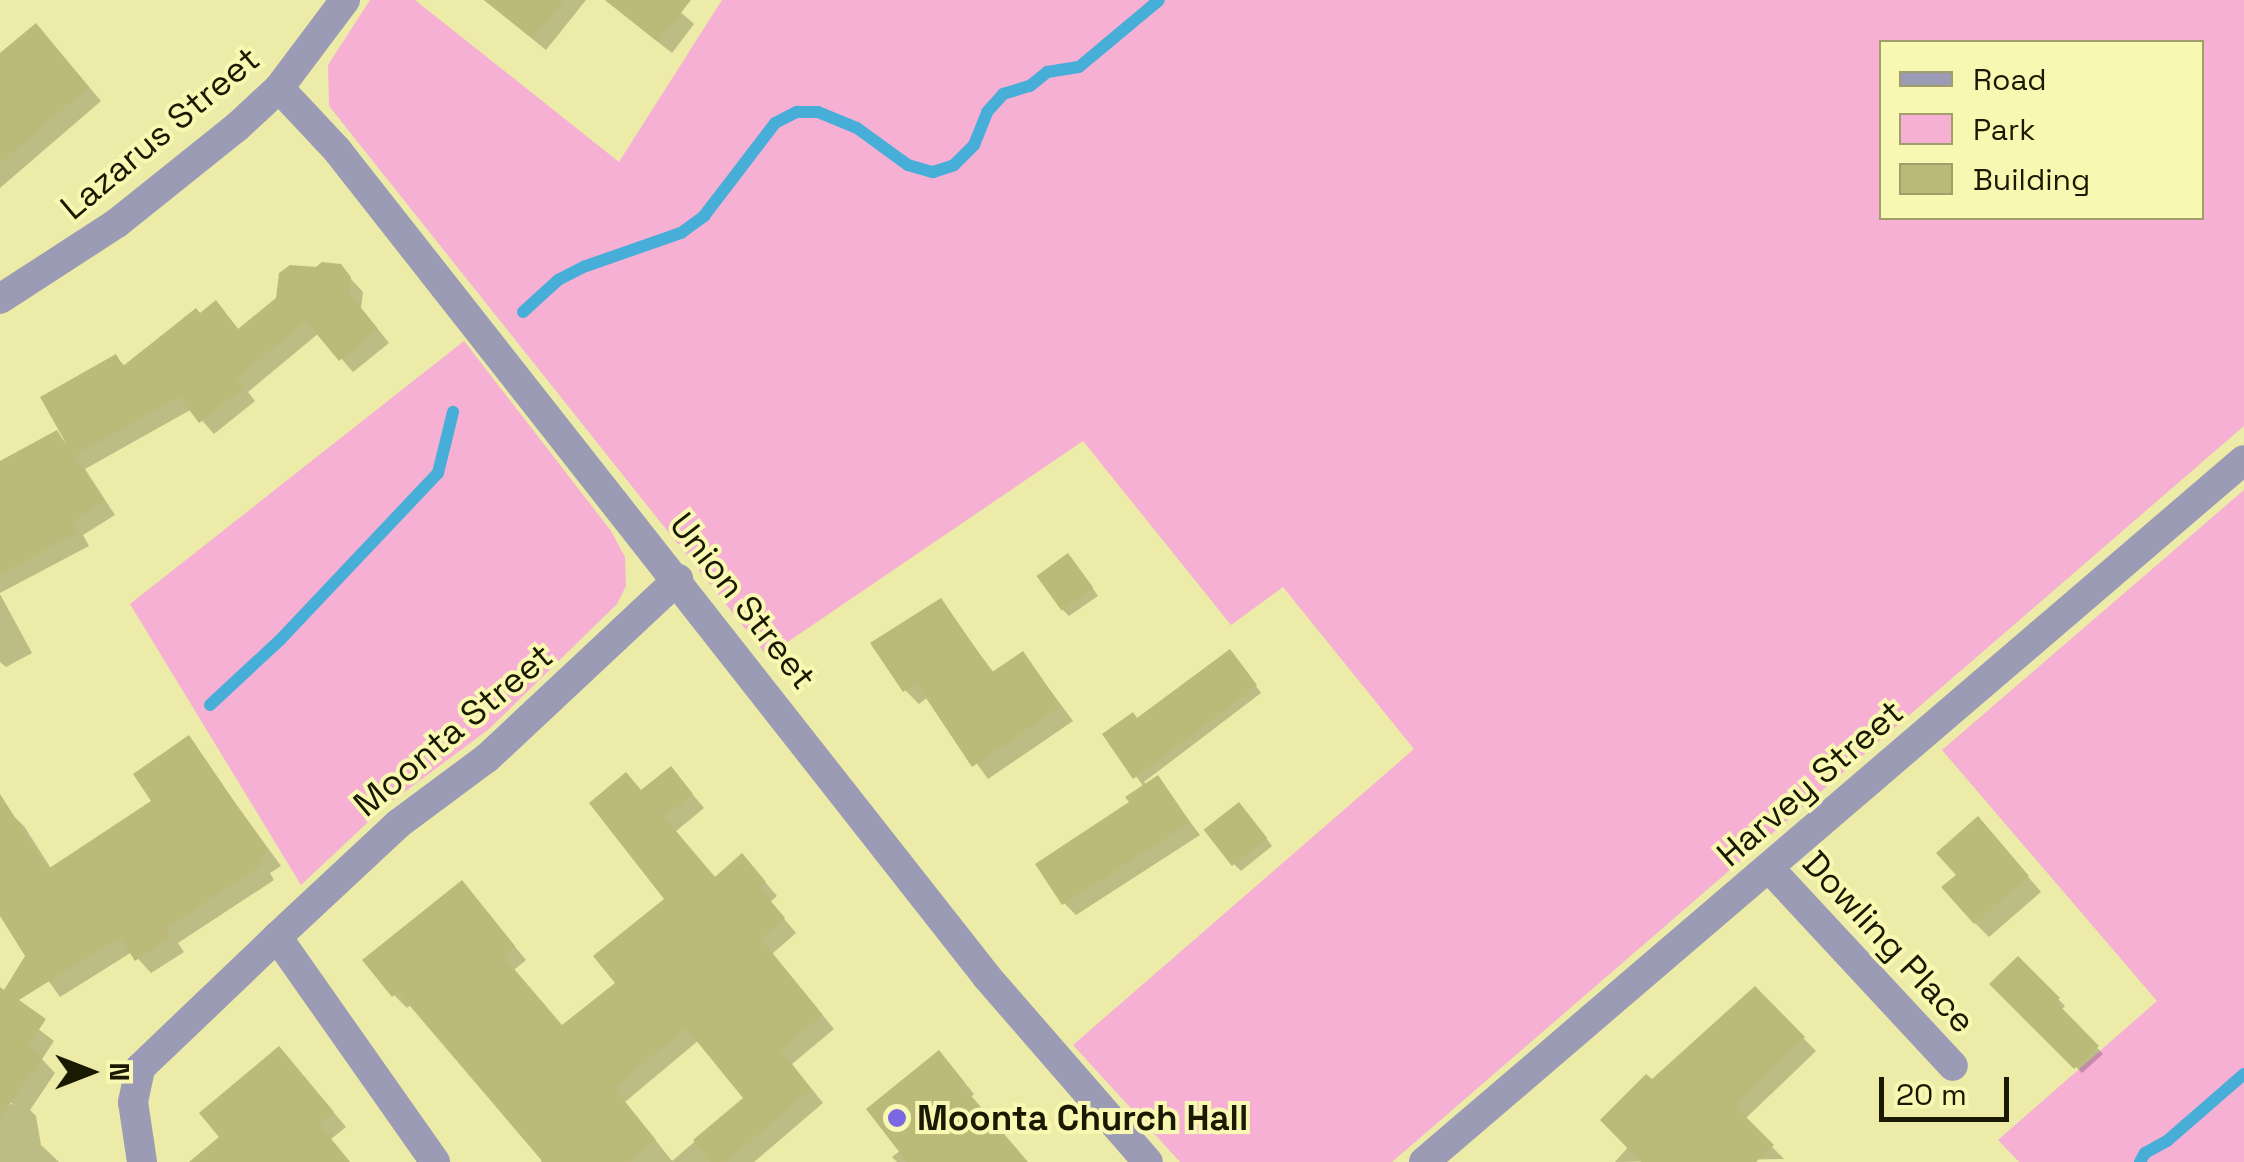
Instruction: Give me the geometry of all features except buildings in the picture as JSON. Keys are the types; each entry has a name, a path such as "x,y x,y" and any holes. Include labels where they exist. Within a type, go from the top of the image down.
{"street":[{"name":"Lazarus Street","path":"0,299 118,222 279,88 345,0"},
{"name":"Union Street","path":"279,88 337,150 678,579 987,977 1148,1162"},
{"name":"Harvey Street","path":"1424,1162 2244,460"},
{"name":"Moonta Street","path":"142,1162 132,1102 140,1068 398,824 487,758 678,579"},
{"name":"Dowling Place","path":"1769,868 1954,1066"},
{"path":"277,937 435,1162"}],"green space":[{"path":"370,0 415,0 619,162 722,0 2244,0 2244,426 1392,1162 1180,1162 1073,1045 1414,749 1283,587 1231,625 1083,441 767,656 329,106 328,65"},
{"path":"464,341 611,531 625,557 626,586 617,604 489,729 383,808 301,885 130,604"},
{"path":"2244,490 2244,1162 2019,1162 1998,1140 2157,1001 1942,750"}],"waterway":[{"path":"523,312 558,280 586,266 681,233 704,216 775,123 797,112 818,112 857,128 908,165 933,172 954,165 974,145 987,112 1003,94 1030,86 1047,72 1079,67 1159,0"},
{"path":"210,705 280,640 438,473 453,412"},
{"path":"2140,1162 2145,1153 2167,1141 2244,1074"}],"place":[{"name":"Moonta Church Hall","path":"897,1118"}]}
